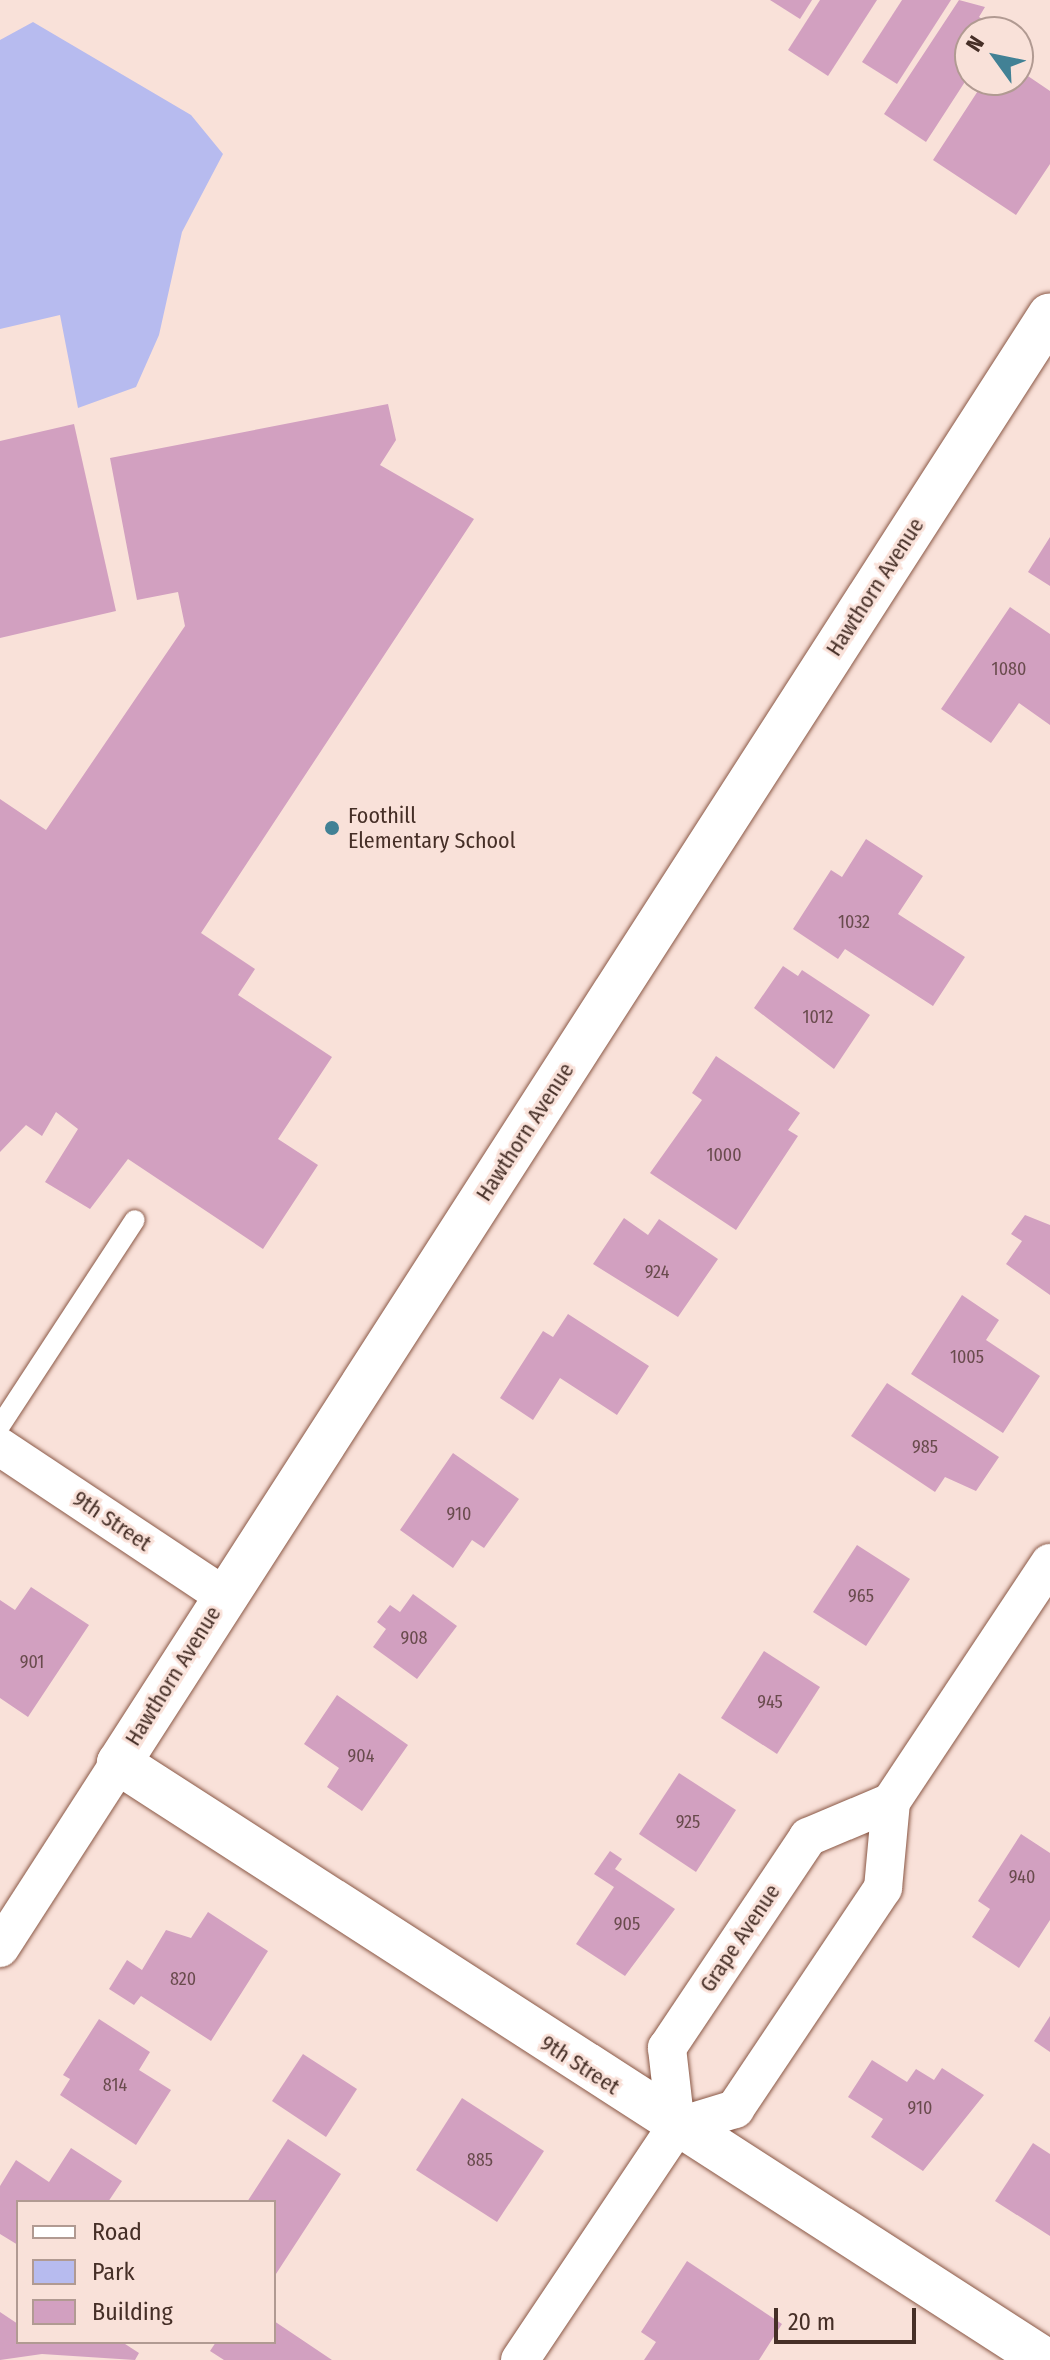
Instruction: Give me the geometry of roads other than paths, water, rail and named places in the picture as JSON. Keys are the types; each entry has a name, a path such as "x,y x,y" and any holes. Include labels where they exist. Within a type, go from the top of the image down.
{"street":[{"name":"Hawthorn Avenue","path":"0,1948 223,1595 1050,315"},
{"name":"9th Street","path":"0,1447 223,1595"},
{"path":"520,2360 676,2127 735,2109 883,1888 891,1802 1050,1563"},
{"name":"9th Street","path":"119,1763 676,2127 1045,2360"},
{"name":"Grape Avenue","path":"676,2127 667,2048 676,2034 808,1837 891,1802"}],"lane":[{"path":"0,1426 135,1220"}],"place":[{"name":"Foothill Elementary School","path":"332,828"}]}
